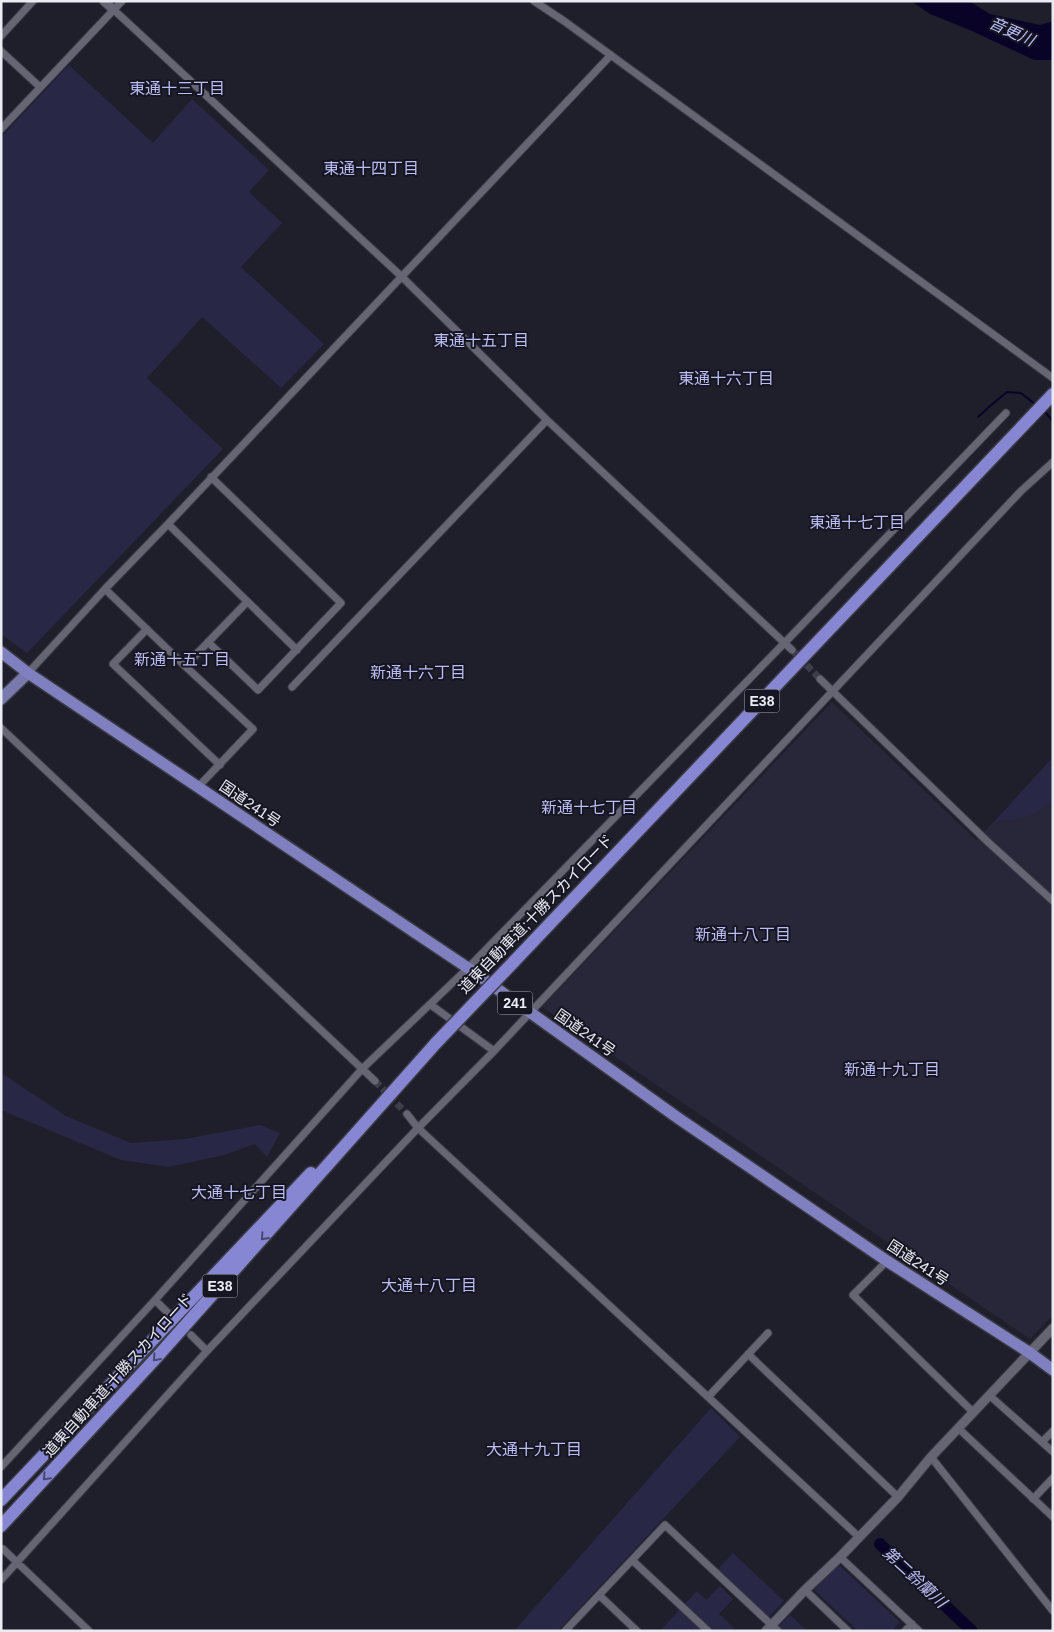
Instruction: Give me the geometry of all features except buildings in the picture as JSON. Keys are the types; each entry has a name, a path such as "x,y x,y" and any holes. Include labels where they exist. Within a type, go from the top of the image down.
{"highway":[{"name":"道東自動車道;十勝スカイロード","path":"1,1500 1053,394"},
{"name":"国道241号","path":"1,652 28,673 468,968 678,1118 887,1261 1030,1353 1053,1370"},
{"name":"道東自動車道;十勝スカイロード","path":"1,1526 157,1357 436,1043"}],"main road":[{"path":"1,699 28,673"}],"street":[{"path":"1,36 33,1"},
{"path":"104,1 401,276 547,420 792,650"},
{"path":"1,129 122,1"},
{"path":"534,1 1053,378"},
{"path":"2,52 40,88"},
{"path":"28,673 105,588 168,524 610,55"},
{"path":"1,1467 155,1300 363,1068 468,968 1006,413"},
{"path":"292,687 547,420"},
{"path":"1,1580 207,1350 418,1128 494,1051 1021,491 1053,462"},
{"path":"208,642 258,690 342,603 211,477"},
{"path":"168,524 297,650"},
{"path":"105,588 253,729 198,787"},
{"path":"185,666 246,602"},
{"path":"147,629 113,664 220,765"},
{"path":"820,679 989,843 1053,902"},
{"path":"1,728 376,1081"},
{"path":"430,1005 494,1051"},
{"path":"407,1114 418,1128 859,1537"},
{"path":"887,1261 853,1295 973,1412"},
{"path":"155,1300 168,1313"},
{"path":"565,1631 665,1525 772,1629 805,1590 898,1497 931,1457 1053,1328"},
{"path":"708,1397 768,1333"},
{"path":"191,1335 207,1350"},
{"path":"748,1354 898,1497"},
{"path":"989,1395 1053,1452"},
{"path":"958,1428 1053,1517"},
{"path":"1042,1442 1053,1431"},
{"path":"931,1457 1053,1611"},
{"path":"1033,1499 1053,1478"},
{"path":"3,1549 90,1631"},
{"path":"840,1557 919,1631"},
{"path":"632,1560 708,1631"},
{"path":"805,1590 848,1631"},
{"path":"599,1595 637,1631"},
{"path":"905,1631 912,1624"}],"shaded area":[{"path":"69,65 153,143 192,99 269,170 249,192 282,223 241,267 324,344 281,388 202,317 147,378 223,449 27,653 1,634 1,137"},
{"path":"832,702 976,840 1053,760 1053,1315 1030,1339 542,1007"},
{"path":"1053,757 1053,799 1041,809 1019,819 995,821"},
{"path":"1,1073 66,1116 131,1143 185,1139 260,1125 280,1133 267,1157 255,1144 224,1155 169,1167 121,1160 1,1110"},
{"path":"711,1408 740,1437 558,1631 514,1631"},
{"path":"733,1553 784,1601 768,1618 717,1570"},
{"path":"838,1564 900,1622 892,1631 858,1631 814,1590"},
{"path":"720,1586 733,1599 719,1614 734,1628 732,1631 713,1631 684,1605 697,1591 706,1600"},
{"path":"680,1609 704,1631 660,1631"},
{"path":"790,1615 807,1631 782,1631 778,1627"}],"water":[{"name":"音更川","path":"911,1 969,1 990,14 1040,25 1053,21 1053,60 1034,60 930,14"}],"waterway":[{"path":"978,417 1007,392 1021,393 1035,404"},
{"path":"1043,410 1053,421"},
{"name":"第二鈴蘭川","path":"880,1544 972,1631"}],"tunnel":[{"path":"792,650 820,679"},
{"path":"375,1081 407,1114"}],"district":[{"name":"東通十三丁目","path":"177,88"},
{"name":"東通十四丁目","path":"371,168"},
{"name":"東通十五丁目","path":"481,340"},
{"name":"東通十六丁目","path":"726,378"},
{"name":"東通十七丁目","path":"857,522"},
{"name":"新通十五丁目","path":"182,659"},
{"name":"新通十六丁目","path":"418,672"},
{"name":"新通十七丁目","path":"589,807"},
{"name":"新通十八丁目","path":"743,934"},
{"name":"新通十九丁目","path":"892,1069"},
{"name":"大通十七丁目","path":"239,1192"},
{"name":"大通十八丁目","path":"429,1285"},
{"name":"大通十九丁目","path":"534,1449"}]}
